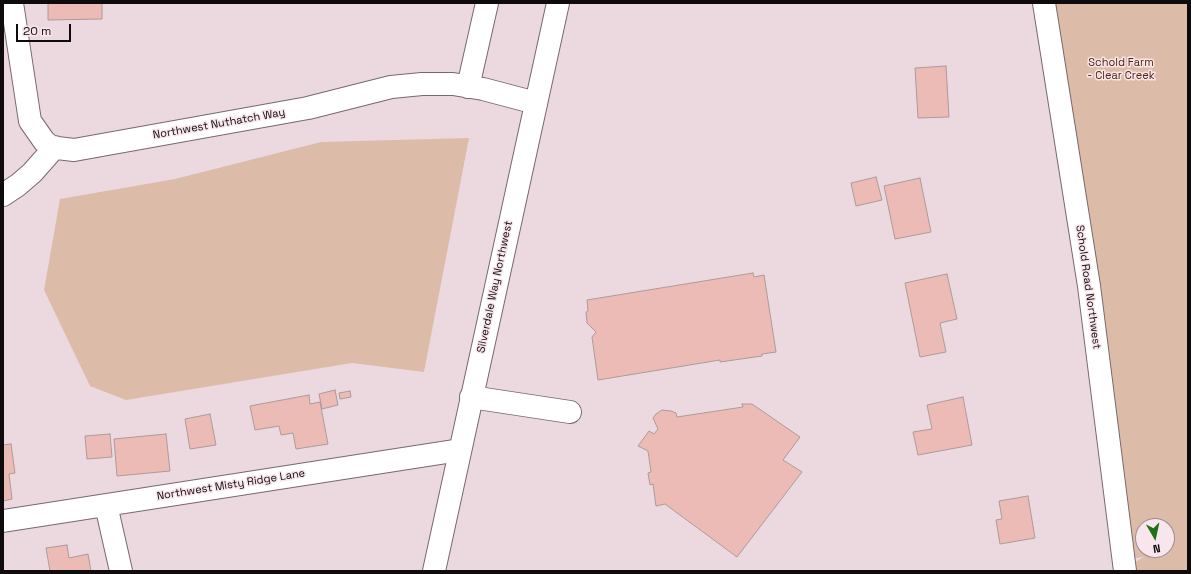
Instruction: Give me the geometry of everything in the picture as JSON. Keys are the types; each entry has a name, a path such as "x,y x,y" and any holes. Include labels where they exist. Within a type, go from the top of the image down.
{"street":[{"name":"Northwest Nuthatch Way","path":"12,3 30,121 44,141 50,146 55,147 74,150 308,108 391,87 422,84 453,84 483,89 536,102"},
{"path":"468,87 487,3"},
{"name":"Silverdale Way Northwest","path":"434,571 558,3"},
{"name":"Schold Road Northwest","path":"1044,3 1089,286 1125,571"},
{"path":"3,195 32,173 55,147"},
{"path":"471,397 570,412"},
{"name":"Northwest Misty Ridge Lane","path":"3,521 460,450"},
{"path":"106,505 121,571"}],"green space":[{"name":"Schold Farm - Clear Creek","path":"1044,3 1188,3 1188,571 1131,571 1130,565 1142,558 1175,558 1175,518 1135,518 1135,558 1137,558 1123,560"},
{"path":"469,138 424,372 352,363 126,400 90,386 44,290 60,199 175,179 321,142"}],"building":[{"path":"48,3 102,3 102,19 48,20"},
{"path":"946,66 949,117 918,118 915,68"},
{"path":"876,177 882,200 856,206 851,183"},
{"path":"920,178 931,232 895,239 884,186"},
{"path":"753,273 754,277 764,275 776,352 762,354 762,356 720,362 720,360 598,380 592,337 596,332 587,323 587,300"},
{"path":"947,274 957,319 940,323 946,352 920,357 905,283"},
{"path":"335,390 338,405 322,409 319,394"},
{"path":"350,391 351,397 340,399 339,393"},
{"path":"309,395 310,404 320,402 328,444 296,449 293,433 281,435 279,426 255,430 250,406"},
{"path":"963,397 972,445 918,455 913,432 932,429 927,405"},
{"path":"742,404 752,404 800,437 783,460 802,472 737,557 665,504 656,506 653,484 650,485 648,473 651,472 648,451 638,446 649,431 654,434 658,429 653,418 662,410 676,413 677,417 743,407"},
{"path":"210,414 216,445 190,449 185,419"},
{"path":"110,434 112,457 87,459 85,436"},
{"path":"166,434 170,471 117,476 114,439"},
{"path":"11,444 15,473 9,474 12,499 3,501 3,445"},
{"path":"1028,496 1035,538 1000,544 996,520 1002,519 999,501"},
{"path":"67,545 69,558 88,554 91,571 50,571 46,548"}]}
